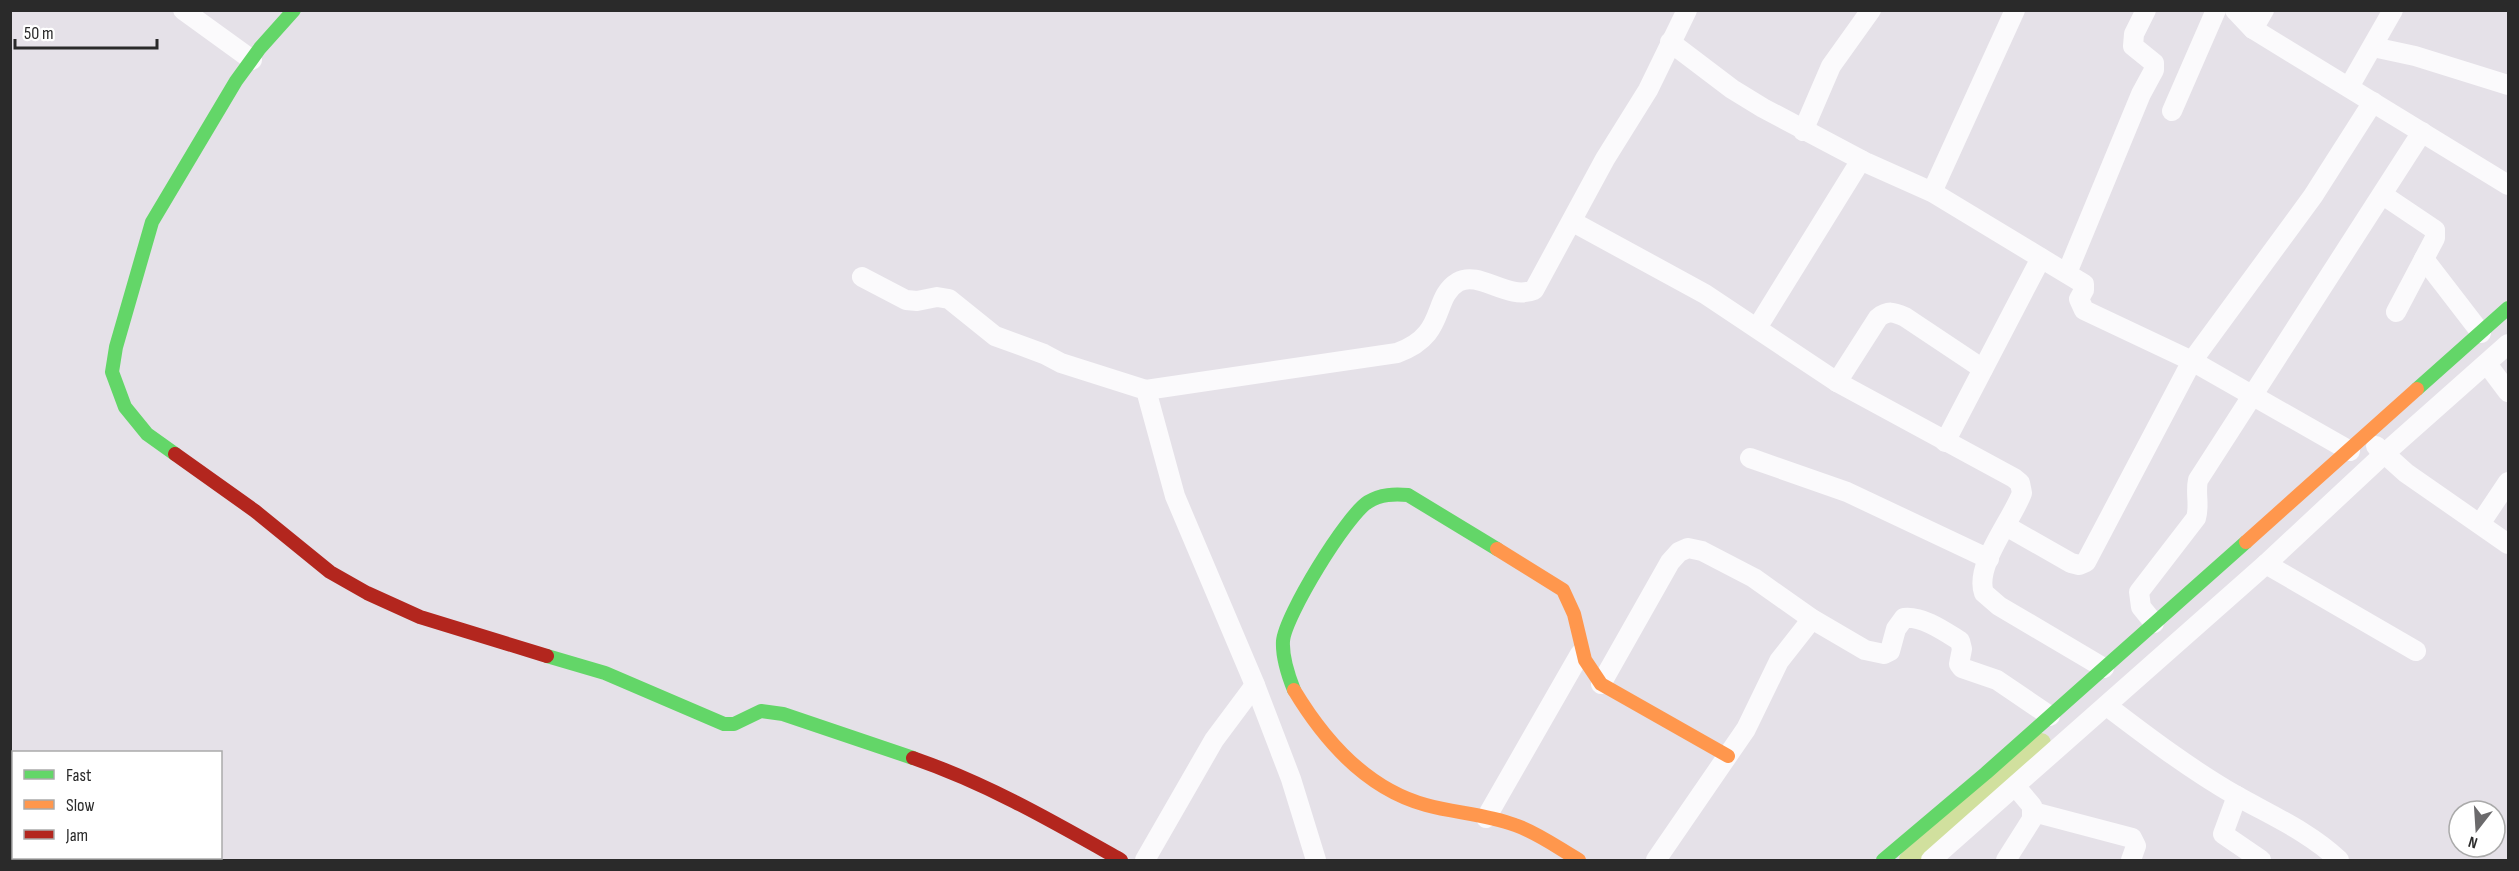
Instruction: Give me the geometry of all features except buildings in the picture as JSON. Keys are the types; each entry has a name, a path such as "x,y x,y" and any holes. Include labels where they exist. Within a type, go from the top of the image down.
{"street":[{"path":"183,10 252,60"},
{"path":"294,10 252,60 220,105 203,139 158,210 116,347 112,372 117,390 133,420 147,434 255,511 330,572 367,593 410,612 605,673 724,724 734,724 761,711 783,714 953,772 1016,800 1120,861"},
{"path":"862,277 906,300 917,301 937,297 949,299 994,336 1061,363 1146,390 1396,353 1414,347 1432,329 1448,292 1457,282 1468,279 1512,292 1526,293 1534,290 1605,159 1648,90 1687,10"},
{"path":"1803,131 1831,66 1871,10"},
{"path":"1932,192 2015,10"},
{"path":"2067,273 2154,69 2154,63 2133,46 2134,34 2146,10"},
{"path":"2172,111 2216,10"},
{"path":"2235,10 2253,29 2508,185"},
{"path":"2253,29 2264,10"},
{"path":"2349,87 2393,10"},
{"path":"1670,42 1732,89 1803,131 1932,192 2084,284 2084,290 2079,299 2084,310 2192,361 2350,451"},
{"path":"2373,47 2415,56 2508,83"},
{"path":"2006,526 2070,563 2079,565 2086,562 2192,361 2313,196 2373,102"},
{"path":"2154,622 2141,607 2139,592 2196,518 2198,480 2422,132"},
{"path":"1757,328 1861,160"},
{"path":"2382,195 2435,230 2435,238 2396,312"},
{"path":"1572,222 1706,294 1837,382 2020,483 2022,493 1989,559 1982,586 1991,601 2104,668"},
{"path":"1945,442 2041,258"},
{"path":"2424,259 2481,333"},
{"path":"1931,861 2266,564 2375,445 2481,333 2508,308"},
{"path":"1837,382 1878,318 1885,312 1894,312 1905,317 1983,369"},
{"path":"1883,861 2050,717 2154,622 2350,451 2375,445 2487,364 2508,344"},
{"path":"2487,364 2508,392"},
{"path":"1146,390 1176,496 1291,778 1316,861"},
{"path":"2375,445 2406,473 2508,544"},
{"path":"1750,458 1847,492 1989,559"},
{"path":"2480,524 2508,482"},
{"path":"1579,861 1526,830 1507,823 1412,801 1385,788 1362,774 1304,709 1291,685 1283,660 1283,640 1300,599 1356,512 1372,497 1390,492 1408,495 1563,590 1571,601 1580,654 1589,672 1601,684 1728,756"},
{"path":"1601,684 1670,562 1679,552 1688,548 1702,551 1754,578 1812,618 1865,650 1884,654 1890,651 1896,629 1904,618 1930,624 1960,641 1962,649 1959,663 1962,668 1988,675 2050,717"},
{"path":"2266,564 2416,651"},
{"path":"1656,861 1746,729 1779,660 1812,618"},
{"path":"1486,818 1580,654"},
{"path":"1145,861 1214,740 1255,685"},
{"path":"2107,706 2189,766 2237,796 2312,837 2339,861"},
{"path":"2006,861 2032,819 2033,812 2028,799 2016,787"},
{"path":"2237,796 2222,830 2232,853 2261,861"},
{"path":"2033,812 2132,838 2136,846 2131,861"}],"waterway":[{"path":"1909,860 2041,743"}],"traffic: fast":[{"path":"175,454 147,434 125,407 112,372 116,347 152,222 236,81 260,48 294,10"},
{"path":"2417,389 2508,308"},
{"path":"1294,690 1283,654 1286,628 1318,567 1346,526 1368,502 1388,495 1408,495 1497,549"},
{"path":"1883,860 1986,773 2246,542"},
{"path":"547,656 605,673 724,724 734,724 761,711 783,714 913,758"}],"traffic: slow":[{"path":"2246,542 2417,389"},
{"path":"1497,549 1563,590 1574,614 1585,660 1601,684 1728,756"},
{"path":"1294,690 1333,744 1366,775 1385,787 1405,798 1426,805 1493,818 1523,828 1579,860"}],"traffic: jam":[{"path":"175,454 255,511 330,572 367,593 420,617 547,656"},
{"path":"913,758 994,791 1121,860"}]}
